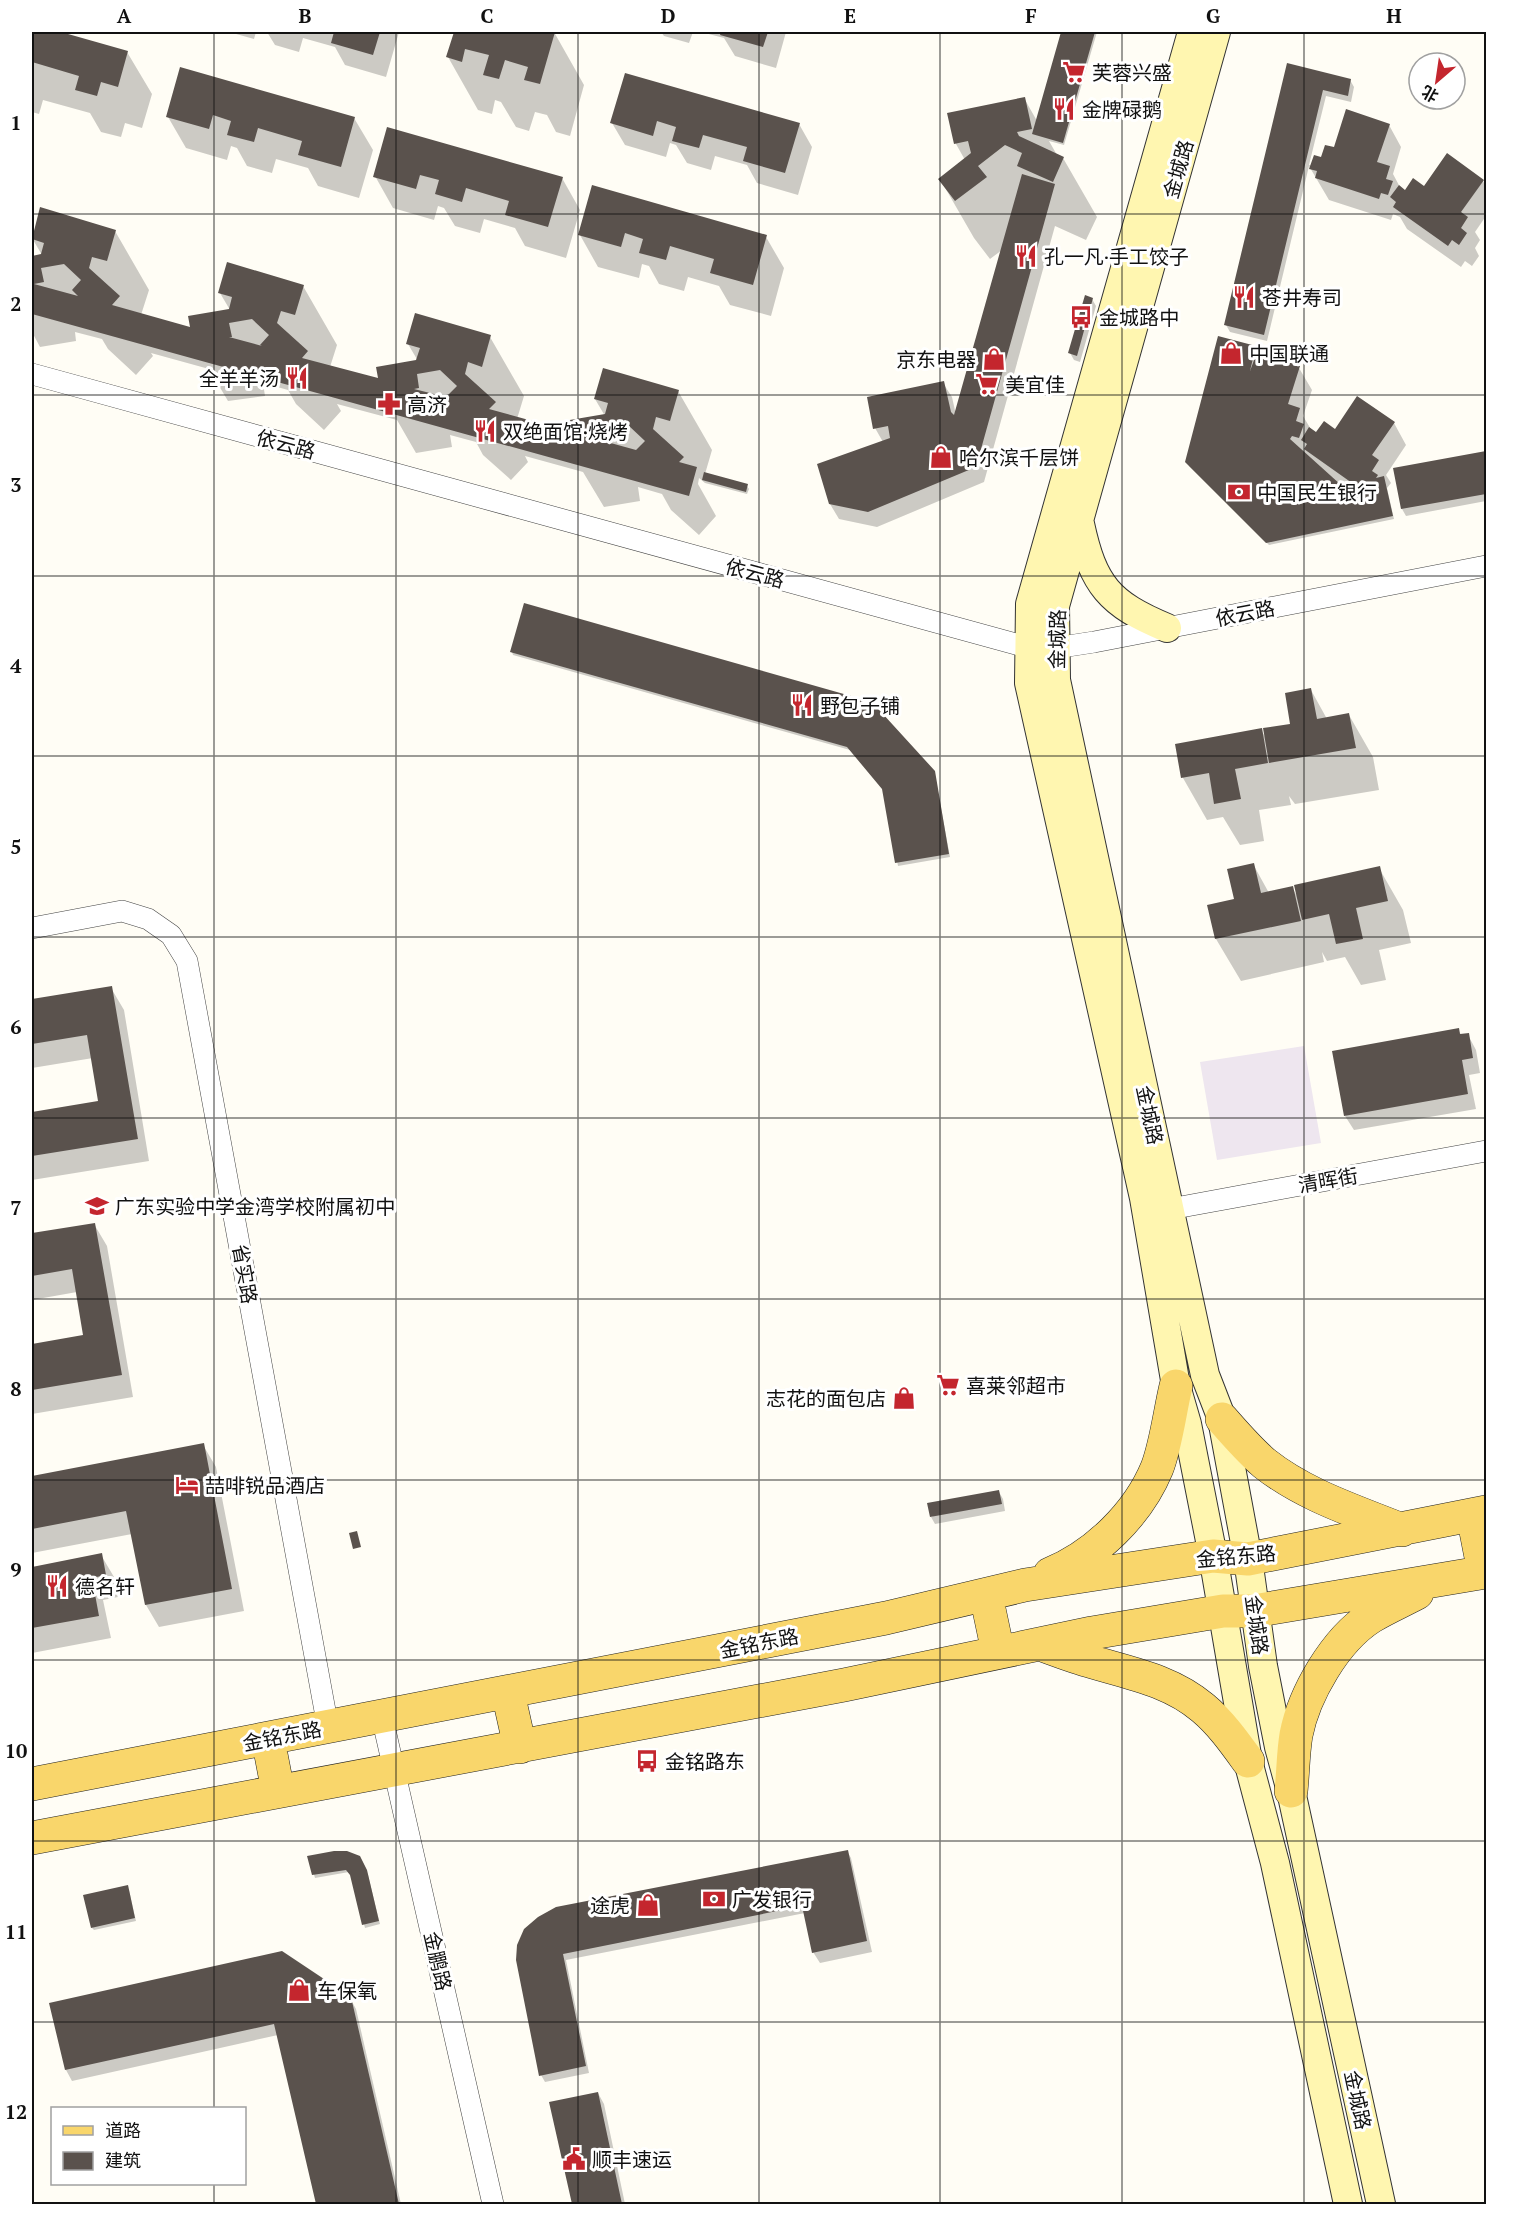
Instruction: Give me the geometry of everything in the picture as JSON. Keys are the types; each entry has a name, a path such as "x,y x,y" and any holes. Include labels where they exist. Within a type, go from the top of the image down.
{"main road":[{"path":"1025,1585 1065,1568 1089,1552 1118,1526 1141,1498 1157,1467 1176,1386"},
{"path":"1222,1419 1264,1462 1289,1480 1326,1499 1402,1530"},
{"path":"32,1838 844,1685 1038,1644 1485,1572 1480,1514"},
{"name":"金铭东路","path":"32,1784 885,1618 1025,1585 1213,1556 1248,1559 1480,1514"},
{"path":"1291,1791 1296,1734 1311,1690 1329,1659 1370,1617 1444,1580"},
{"path":"986,1595 998,1652"},
{"path":"1038,1644 1089,1661 1137,1673 1177,1690 1204,1708 1228,1734 1248,1761"},
{"path":"508,1693 520,1747"},
{"path":"268,1739 278,1791"}],"street":[{"name":"金城路","path":"1192,32 1030,604 1042,648 1056,680 1205,1375 1222,1419 1248,1559 1238,1611 1248,1761 1275,1863 1348,2205"},
{"name":"金城路","path":"1216,32 1080,521 1042,648 1029,683 1144,1198 1176,1386 1187,1424 1213,1556 1238,1611 1291,1791 1381,2205"},
{"name":"依云路","path":"32,374 1042,648 1167,628 1486,566"},
{"path":"1080,521 1087,554 1096,575 1109,594 1137,615 1167,628"},
{"name":"省实路","path":"32,928 122,911 148,919 171,935 187,961 328,1727"},
{"name":"清晖街","path":"1170,1209 1486,1151"},
{"name":"金鹏路","path":"382,1717 493,2205"}],"shaded area":[{"path":"1304,1046 1321,1143 1217,1160 1200,1062"}],"building":[{"path":"32,32 61,32 128,51 118,87 101,82 97,96 75,90 79,76 32,62"},
{"path":"334,32 380,32 373,55 331,43"},
{"path":"454,32 555,32 540,84 524,80 528,67 505,60 499,79 483,75 489,55 465,49 462,62 446,57"},
{"path":"721,32 768,32 763,47 720,35"},
{"path":"1061,32 1095,32 1063,143 1032,134"},
{"path":"1287,63 1351,79 1348,96 1323,90 1264,335 1224,325"},
{"path":"180,67 355,117 341,167 298,155 302,141 258,128 254,142 227,135 231,121 213,115 209,129 166,117"},
{"path":"625,73 800,123 785,173 743,161 747,147 703,135 699,148 672,141 676,127 657,121 653,136 610,123"},
{"path":"1025,97 1032,129 1017,132 1019,136 1064,157 1053,182 1017,166 1022,153 1005,145 978,166 987,177 955,201 938,179 971,153 968,141 954,144 947,113"},
{"path":"1346,109 1390,124 1377,162 1390,166 1386,179 1393,181 1388,195 1381,193 1379,199 1315,178 1317,171 1309,169 1314,155 1321,157 1325,145 1334,147"},
{"path":"387,127 563,177 548,227 505,215 509,201 466,188 462,202 435,194 439,180 420,175 416,189 373,177"},
{"path":"1447,153 1484,180 1461,212 1468,217 1461,228 1467,233 1459,245 1452,240 1448,246 1393,207 1396,202 1390,197 1399,185 1405,190 1413,178 1424,186"},
{"path":"1022,174 1055,184 976,467 868,512 829,504 817,464 890,438 888,426 873,429 867,397 944,381 951,412 954,415"},
{"path":"592,185 767,235 753,285 710,273 714,259 670,246 666,260 639,253 643,239 625,233 621,247 578,235"},
{"path":"40,207 116,230 107,261 92,257 89,268 120,296 112,305 190,327 188,316 229,309 232,297 218,293 227,262 304,285 295,315 281,311 277,323 308,351 302,358 378,378 376,367 416,360 420,348 406,344 415,313 491,335 482,367 468,362 465,374 496,402 489,409 565,430 564,421 605,414 608,403 594,399 603,368 679,390 670,421 656,417 653,429 684,457 679,462 697,467 689,496 32,314 32,256 41,254 44,243 32,239","holes":["64,264 81,280 72,290 78,296 34,284 44,282 41,268","252,319 269,335 260,345 262,346 229,337 232,337 229,323","440,370 457,386 447,396 450,398 414,389 419,388 417,374","628,425 645,441 636,450 607,442 605,429"]},
{"path":"1085,295 1093,298 1077,356 1068,353"},
{"path":"1218,336 1256,346 1250,371 1257,352 1300,366 1288,404 1300,408 1296,421 1304,424 1299,438 1292,436 1290,439 1341,485 1352,483 1304,449 1307,444 1301,440 1309,427 1316,432 1324,421 1335,429 1357,396 1395,422 1372,455 1379,460 1372,471 1378,475 1376,478 1384,476 1393,516 1266,543 1185,462"},
{"path":"1486,451 1486,494 1401,509 1393,468"},
{"path":"704,472 748,484 746,492 702,480"},
{"path":"524,603 872,702 935,771 949,854 895,863 882,789 847,747 510,652"},
{"path":"1311,688 1317,719 1349,713 1356,748 1269,763 1263,728 1290,724 1285,693"},
{"path":"1262,728 1268,763 1235,769 1241,799 1214,804 1209,773 1181,778 1175,744"},
{"path":"1254,863 1261,893 1293,886 1301,921 1215,939 1207,905 1234,899 1227,869"},
{"path":"1380,866 1388,901 1356,908 1363,939 1336,944 1329,914 1302,920 1294,885"},
{"path":"112,986 138,1139 32,1156 32,1112 98,1101 87,1035 32,1044 32,999"},
{"path":"1459,1028 1460,1034 1469,1033 1473,1058 1462,1060 1468,1094 1344,1116 1332,1051"},
{"path":"95,1223 122,1375 32,1390 32,1344 83,1335 72,1269 32,1276 32,1233"},
{"path":"204,1443 232,1589 145,1605 126,1511 32,1529 32,1476"},
{"path":"999,1490 1002,1504 930,1517 927,1503"},
{"path":"357,1531 361,1547 353,1549 349,1533"},
{"path":"102,1553 106,1575 92,1578 99,1616 32,1628 32,1567"},
{"path":"848,1850 867,1941 812,1953 802,1906 563,1954 586,2066 539,2076 516,1960 517,1945 524,1929 538,1917 556,1907"},
{"path":"347,1851 360,1856 367,1870 379,1921 362,1925 350,1875 346,1870 312,1875 307,1856"},
{"path":"128,1885 135,1918 91,1928 83,1895"},
{"path":"282,1951 351,1997 399,2204 316,2204 274,2024 65,2070 49,2003"},
{"path":"598,2092 622,2204 572,2204 549,2102"}],"place":[{"name":"芙蓉兴盛","path":"1074,72"},
{"name":"金牌碌鹅","path":"1064,109"},
{"name":"孔一凡·手工饺子","path":"1026,256"},
{"name":"苍井寿司","path":"1244,297"},
{"name":"金城路中","path":"1081,317"},
{"name":"中国联通","path":"1231,353"},
{"name":"京东电器","path":"994,359"},
{"name":"全羊羊汤","path":"297,378"},
{"name":"美宜佳","path":"987,384"},
{"name":"高济","path":"389,404"},
{"name":"双绝面馆·烧烤","path":"485,431"},
{"name":"哈尔滨千层饼","path":"941,457"},
{"name":"中国民生银行","path":"1239,492"},
{"name":"野包子铺","path":"802,705"},
{"name":"广东实验中学金湾学校附属初中","path":"97,1206"},
{"name":"喜莱邻超市","path":"948,1385"},
{"name":"志花的面包店","path":"904,1398"},
{"name":"喆啡锐品酒店","path":"187,1485"},
{"name":"德名轩","path":"57,1586"},
{"name":"金铭路东","path":"647,1761"},
{"name":"广发银行","path":"714,1899"},
{"name":"途虎","path":"648,1905"},
{"name":"车保氧","path":"299,1990"},
{"name":"顺丰速运","path":"574,2159"}]}
